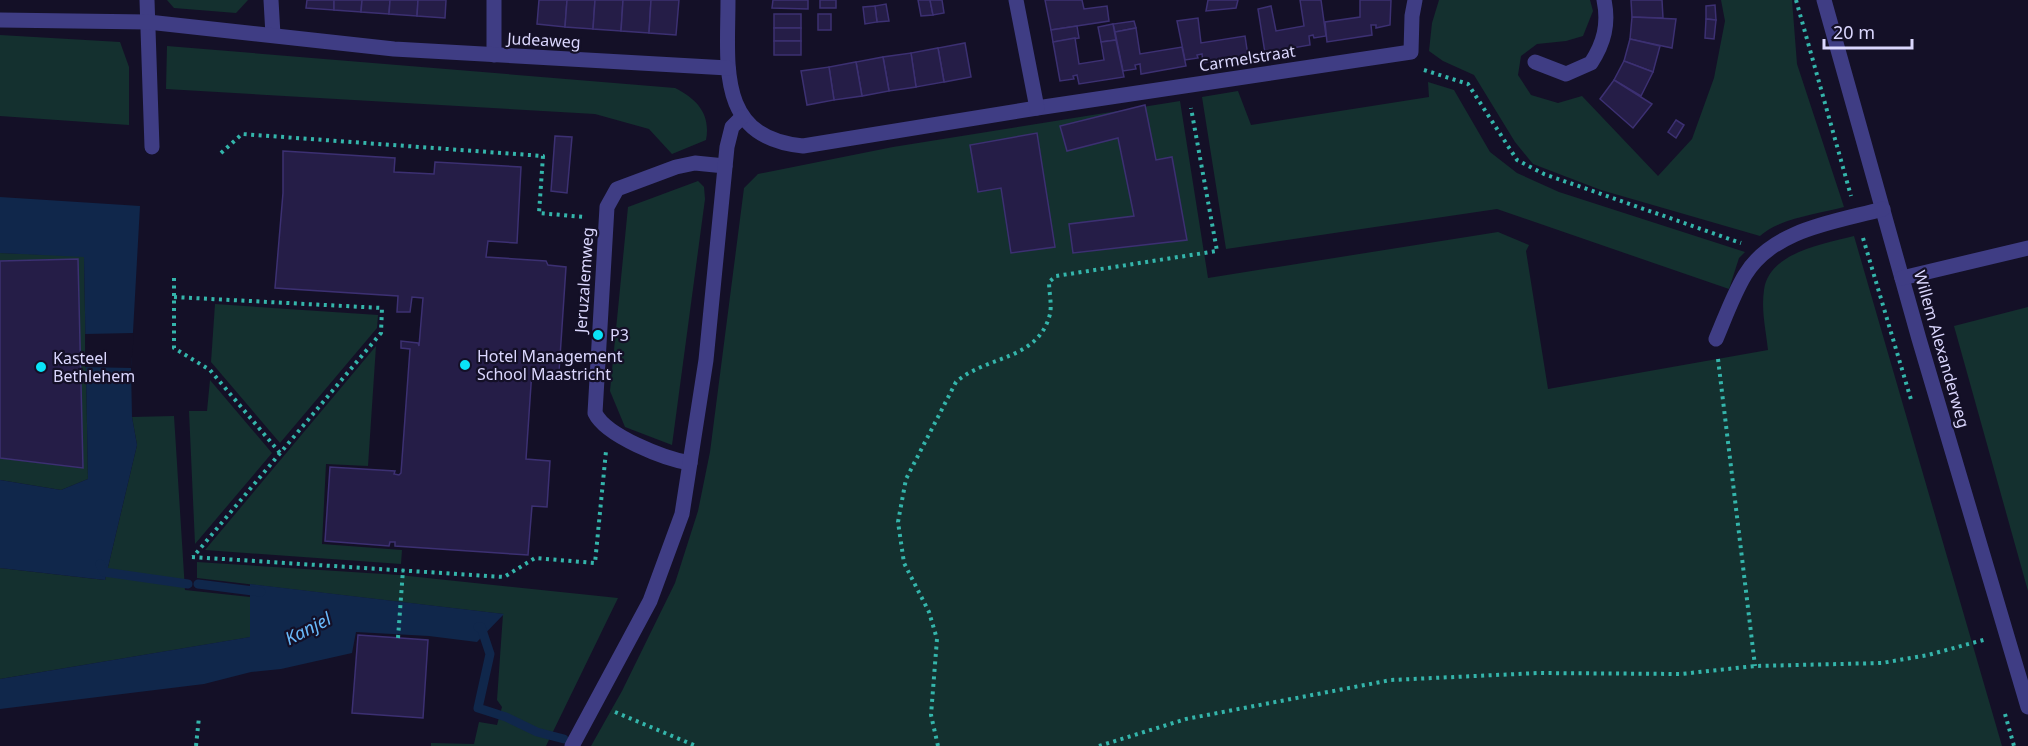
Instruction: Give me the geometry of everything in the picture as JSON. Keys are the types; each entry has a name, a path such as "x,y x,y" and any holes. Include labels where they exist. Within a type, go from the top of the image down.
{"street":[{"path":"147,0 152,147"},
{"path":"271,0 273,35"},
{"path":"494,0 494,55"},
{"path":"728,0 728,68 734,102 742,117 769,139 803,146 1037,108 1016,0"},
{"path":"1411,52 1415,0"},
{"path":"1535,62 1566,74 1591,63 1605,35 1607,21 1604,0"},
{"name":"Willem Alexanderweg","path":"1824,0 1902,278 2028,707"},
{"name":"Judeaweg","path":"0,20 148,22 394,50 728,68"},
{"name":"Carmelstraat","path":"1037,108 1411,52"},
{"path":"572,746 650,601 669,555 682,514 706,360 724,166 732,127 742,117"},
{"name":"Jeruzalemweg","path":"608,429 598,420 594,405 609,200 618,189 624,186 676,167 695,163 724,166"},
{"path":"1716,339 1745,275 1765,252 1800,231 1883,209"},
{"path":"1902,278 2028,248"},
{"path":"608,429 672,460 690,463"}],"path":[{"path":"1411,52 1425,71 1468,84 1517,160 1544,174 1765,252"},
{"path":"938,746 931,715 937,639 929,612 904,563 898,522 906,478 956,382 969,371 1029,349 1043,330 1051,313 1049,282 1056,276 1217,251 1188,86"},
{"path":"221,153 242,134 543,156 539,213 606,219"},
{"path":"174,278 174,348 210,370 280,453"},
{"path":"174,297 382,308 381,333 192,557 504,577 535,558 595,563 608,429"},
{"path":"1716,339 1755,666"},
{"path":"398,638 403,570"},
{"path":"1099,746 1186,719 1391,680 1538,673 1681,674 1755,666 1882,663 1928,655 1984,640"},
{"path":"595,704 696,746"},
{"path":"196,746 199,717"}],"green space":[{"path":"167,0 248,0 236,13 174,8"},
{"path":"1439,0 1590,0 1593,11 1583,36 1566,41 1537,44 1521,56 1518,75 1531,95 1558,103 1582,96 1658,176 1692,139 1714,78 1725,21 1721,0 1792,0 1797,64 1844,207 1788,221 1760,236 1601,190 1533,164 1515,142 1474,75 1443,61 1429,51 1432,23"},
{"path":"0,35 120,42 129,67 129,125 0,116"},
{"path":"167,46 675,88 690,97 701,108 706,122 706,140 672,154 649,129 595,114 166,89"},
{"path":"1428,82 1454,90 1490,152 1517,173 1559,192 1745,252 1739,258 1729,289 1497,209 1226,249 1202,97 1238,91 1251,125 1429,97"},
{"path":"1180,101 1208,278 1498,232 1529,245 1526,251 1548,389 1768,350 1763,305 1768,277 1787,258 1814,247 1854,236 2002,746 591,746 622,691 675,583 698,511 710,452 744,188 758,174 893,147"},
{"path":"698,181 704,187 705,199 672,445 625,427 610,391 628,207"},
{"path":"0,253 84,256 88,479 61,490 0,480 0,458 83,468 77,259 0,261"},
{"path":"215,304 378,315 377,328 280,443 211,362"},
{"path":"2028,307 2028,591 1954,326"},
{"path":"376,346 368,466 326,464 322,544 402,550 401,564 205,550"},
{"path":"210,380 272,453 195,544 189,411 207,411"},
{"path":"174,416 185,590 250,597 251,637 0,679 0,568 105,580 137,445 132,417"},
{"path":"197,562 399,575 618,598 546,746 431,746 431,743 474,744 479,722 497,725 502,707 497,700 503,614 197,578"}],"water":[{"path":"0,197 140,206 131,368 132,417 137,445 105,580 0,568 0,480 61,490 88,479 84,257 0,253"},
{"path":"250,584 504,614 477,642 429,636 356,632 352,653 281,669 251,672 204,684 0,709 0,679 250,637"}],"pier":[{"path":"134,333 131,368 85,367 85,334"}],"building":[{"path":"307,0 334,0 334,10 306,8"},
{"path":"334,0 362,0 361,12 334,10"},
{"path":"362,0 390,0 389,14 361,12"},
{"path":"390,0 418,0 417,16 389,14"},
{"path":"418,0 446,0 445,18 417,16"},
{"path":"539,0 567,0 565,27 537,24"},
{"path":"567,0 595,0 593,29 565,27"},
{"path":"595,0 623,0 621,31 593,29"},
{"path":"623,0 651,0 649,33 621,31"},
{"path":"651,0 679,0 676,35 649,33"},
{"path":"773,0 808,0 808,9 772,8"},
{"path":"820,0 836,0 836,8 820,8"},
{"path":"918,0 930,0 933,15 921,16"},
{"path":"930,0 942,0 944,13 933,15"},
{"path":"1045,0 1082,0 1084,9 1107,6 1109,21 1051,30"},
{"path":"1208,0 1238,0 1236,8 1206,11"},
{"path":"1300,0 1321,0 1326,36 1314,38 1313,35 1309,36 1310,45 1265,53 1258,9 1271,6 1276,31 1304,26"},
{"path":"1360,0 1391,0 1390,25 1376,28 1376,25 1371,25 1372,35 1327,42 1325,22 1360,17"},
{"path":"1631,0 1662,0 1663,18 1632,17"},
{"path":"886,4 889,21 877,22 875,6"},
{"path":"1715,5 1716,20 1706,19 1706,6"},
{"path":"875,6 877,22 865,24 863,7"},
{"path":"774,14 801,14 801,28 774,28"},
{"path":"818,14 831,14 831,30 818,30"},
{"path":"1632,17 1676,19 1672,48 1630,39"},
{"path":"1198,18 1201,43 1245,36 1248,56 1203,63 1202,54 1197,55 1198,58 1185,60 1177,21"},
{"path":"1706,19 1716,20 1714,39 1705,38"},
{"path":"1134,21 1136,28 1115,32 1113,24"},
{"path":"1113,24 1116,40 1101,42 1098,27"},
{"path":"1077,26 1079,38 1053,42 1051,30"},
{"path":"774,28 801,28 801,41 774,41"},
{"path":"1136,28 1140,54 1182,47 1186,66 1141,74 1140,64 1135,65 1136,69 1123,71 1115,32"},
{"path":"1075,38 1079,64 1104,60 1101,42 1116,40 1124,77 1079,84 1077,75 1073,76 1074,79 1060,81 1053,42"},
{"path":"1630,39 1660,46 1653,72 1624,61"},
{"path":"774,41 801,41 801,55 774,55"},
{"path":"965,43 971,77 944,82 938,48"},
{"path":"938,48 944,82 916,87 911,53"},
{"path":"911,53 916,87 889,91 883,57"},
{"path":"883,57 889,91 862,96 856,62"},
{"path":"1624,61 1653,72 1641,96 1614,80"},
{"path":"856,62 862,96 834,100 829,67"},
{"path":"829,67 834,100 807,105 801,71"},
{"path":"1614,80 1652,104 1633,128 1600,99"},
{"path":"1145,105 1156,160 1172,157 1187,240 1073,253 1069,224 1134,216 1118,138 1067,151 1060,126"},
{"path":"1676,120 1684,125 1676,138 1668,132"},
{"path":"1037,133 1055,247 1011,253 1001,188 978,192 970,145"},
{"path":"555,136 572,137 567,193 551,191"},
{"path":"283,151 395,158 394,172 434,174 435,162 521,167 517,243 488,241 486,257 546,261 548,265 566,267 559,372 532,370 526,459 550,461 547,507 532,506 528,555 395,546 395,542 390,542 389,546 325,541 330,467 395,471 394,474 399,475 401,473 410,349 401,348 401,341 418,343 419,346 423,298 412,297 410,312 397,312 398,296 275,288 283,193"},
{"name":"Kasteel Bethlehem","path":"78,259 83,468 0,458 0,261"},
{"path":"358,635 428,640 423,718 352,713"}],"waterway":[{"path":"100,564 104,572 188,584"},
{"path":"198,584 261,592"},
{"name":"Kanjel","path":"478,627 481,627 490,654 478,708 506,717 537,732 564,739"}],"place":[{"name":"P3","path":"598,335"},
{"name":"Hotel Management School Maastricht","path":"465,365"},
{"name":"Kasteel Bethlehem","path":"41,367"}]}
